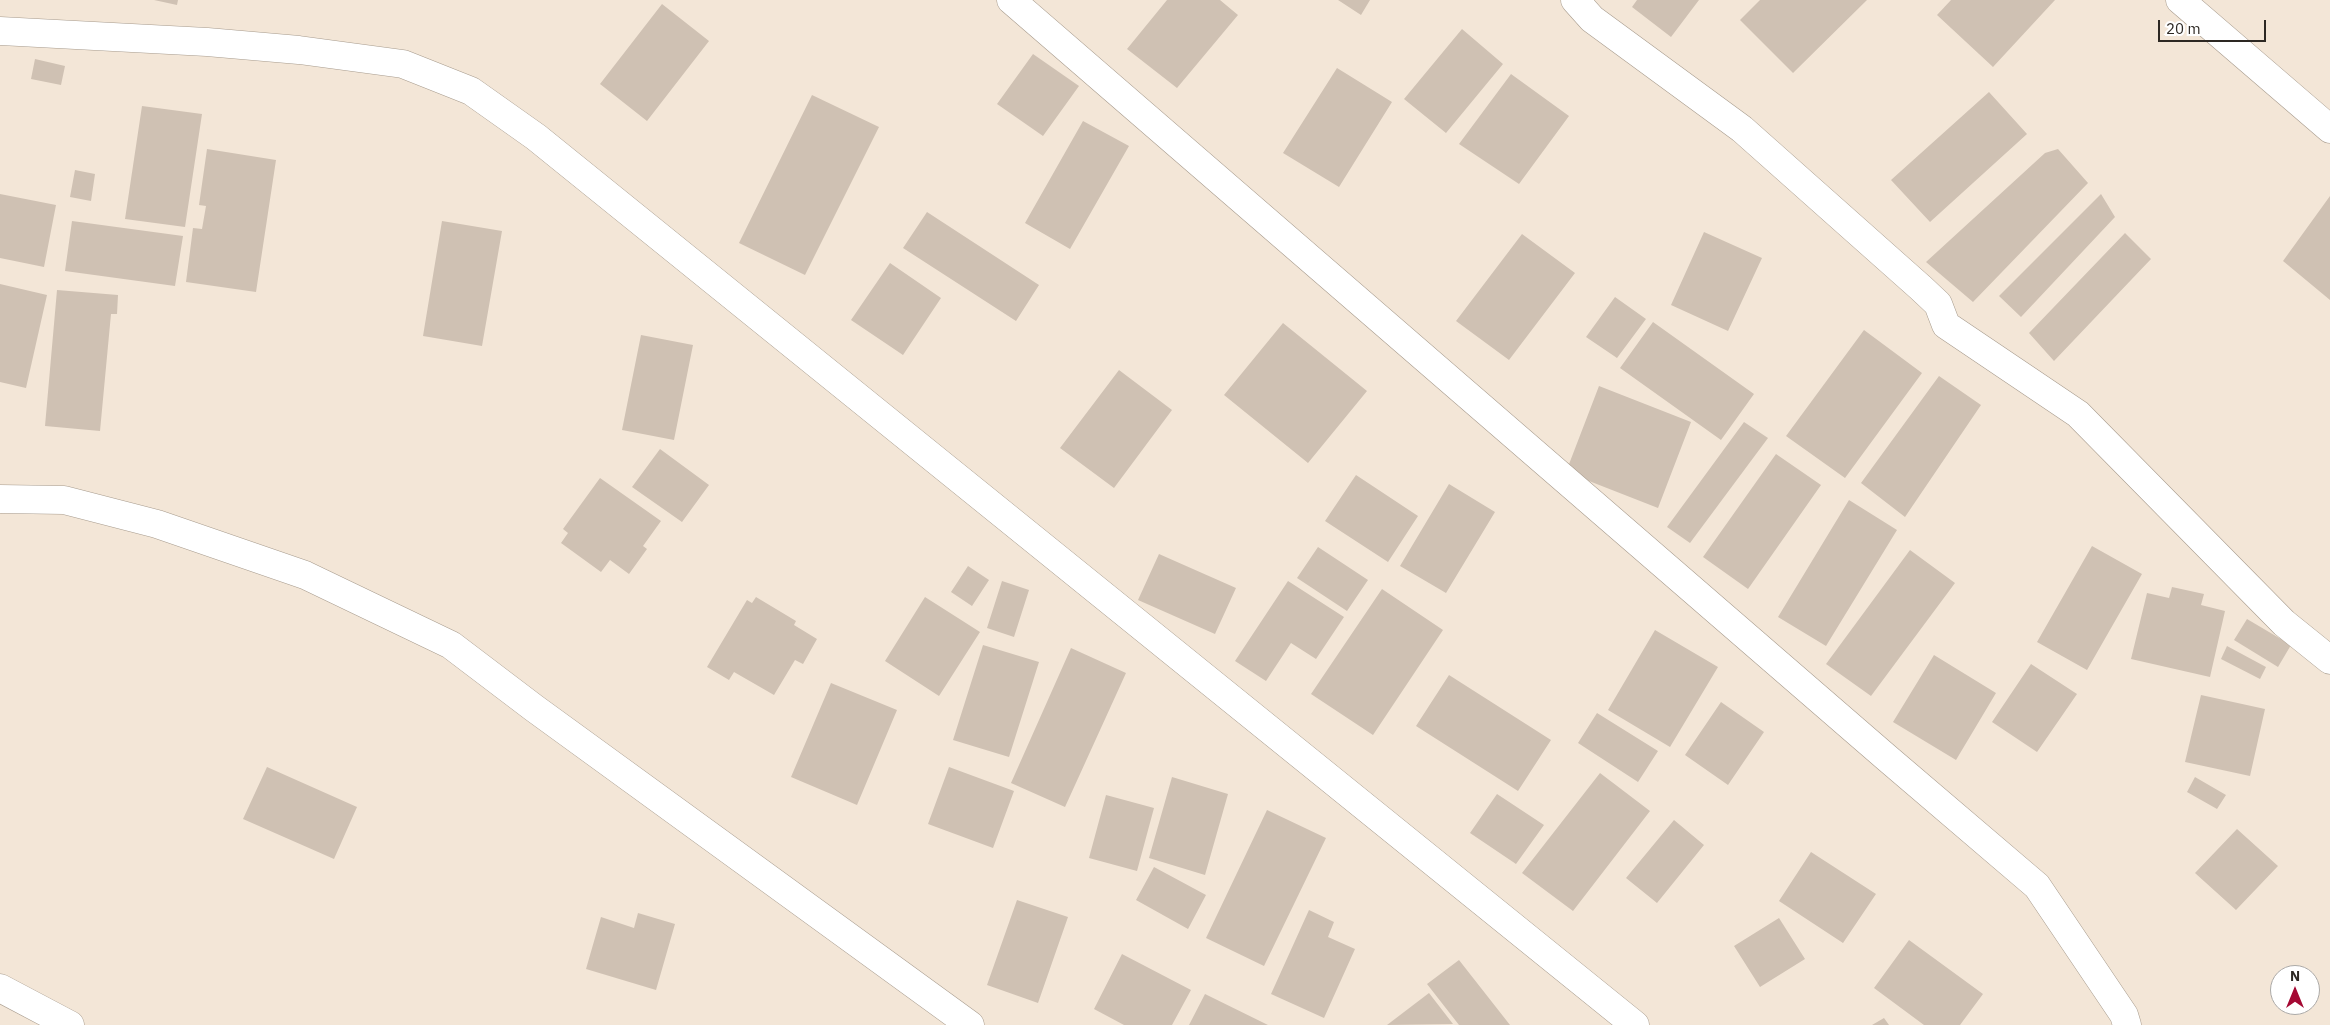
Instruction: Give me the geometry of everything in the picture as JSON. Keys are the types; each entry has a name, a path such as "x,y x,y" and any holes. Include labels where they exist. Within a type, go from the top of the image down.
{"street":[{"path":"1011,0 1879,752 2037,886 2124,1015 2128,1025"},
{"path":"1575,0 1592,19 1742,129 1938,304 1946,325 2078,414 2284,623 2330,660"},
{"path":"2180,0 2330,129"},
{"path":"0,31 208,42 403,64 471,92 536,137 1635,1025"},
{"path":"0,499 64,500 157,524 305,575 451,645 542,714 970,1025"},
{"path":"0,988 70,1025"}],"building":[{"path":"154,0 178,0 177,5"},
{"path":"1167,0 1220,0 1238,15 1177,88 1127,49"},
{"path":"1338,0 1370,0 1361,15"},
{"path":"1637,0 1699,0 1671,37 1632,7"},
{"path":"1760,0 1867,0 1793,73 1740,20"},
{"path":"1951,0 2055,0 1993,67 1937,15"},
{"path":"662,4 709,41 647,121 600,84"},
{"path":"1462,29 1503,64 1446,133 1404,99"},
{"path":"1033,54 1079,86 1043,136 997,104"},
{"path":"35,59 65,66 61,85 31,79"},
{"path":"1337,68 1392,102 1339,187 1283,153"},
{"path":"1511,74 1569,116 1519,184 1459,144"},
{"path":"1989,92 2027,134 1930,222 1891,180"},
{"path":"812,95 879,127 805,275 739,243"},
{"path":"142,106 202,114 185,227 125,219"},
{"path":"1083,121 1129,146 1070,249 1025,223"},
{"path":"207,149 276,160 256,292 186,282 193,228 202,229 206,206 199,205"},
{"path":"2058,149 2088,183 1973,302 1926,262 2045,153"},
{"path":"75,170 95,174 91,201 70,197"},
{"path":"0,194 56,205 44,267 0,258"},
{"path":"2101,194 2115,217 2021,317 1999,296"},
{"path":"2330,196 2330,300 2283,261"},
{"path":"927,212 1039,285 1016,321 903,248"},
{"path":"72,221 183,236 175,286 65,271"},
{"path":"442,221 502,231 482,346 423,336"},
{"path":"1704,232 1762,258 1728,331 1671,305"},
{"path":"2125,233 2151,259 2054,361 2029,333"},
{"path":"1522,234 1575,273 1509,360 1456,321"},
{"path":"890,263 941,298 903,355 851,320"},
{"path":"0,284 47,295 26,388 0,382"},
{"path":"57,290 118,295 117,314 111,314 100,431 45,426"},
{"path":"1615,297 1646,319 1617,358 1586,337"},
{"path":"1653,322 1754,394 1721,440 1620,368"},
{"path":"1283,323 1367,391 1308,463 1224,395"},
{"path":"1864,330 1922,373 1845,478 1786,436"},
{"path":"641,335 693,345 674,440 622,430"},
{"path":"1119,370 1172,410 1114,488 1060,448"},
{"path":"1939,376 1981,405 1905,517 1861,483"},
{"path":"1599,386 1691,422 1658,508 1566,472"},
{"path":"1744,422 1768,438 1690,543 1667,527"},
{"path":"660,449 709,485 682,522 632,487"},
{"path":"1776,454 1821,485 1748,589 1703,557"},
{"path":"1356,475 1418,516 1388,562 1325,521"},
{"path":"600,478 661,521 643,546 647,549 629,574 610,560 601,572 561,543 568,533 563,529"},
{"path":"1449,484 1495,512 1446,593 1400,566"},
{"path":"1849,500 1897,530 1826,646 1778,617"},
{"path":"2092,546 2142,574 2087,670 2037,642"},
{"path":"1318,547 1368,580 1347,611 1297,578"},
{"path":"1910,550 1955,583 1871,696 1826,664"},
{"path":"1159,554 1236,588 1215,634 1138,600"},
{"path":"968,566 989,580 972,606 951,592"},
{"path":"1002,581 1029,590 1014,637 987,628"},
{"path":"1288,581 1344,617 1316,659 1291,643 1266,681 1235,661"},
{"path":"2172,587 2204,594 2201,605 2225,611 2210,677 2131,659 2147,593 2169,598"},
{"path":"1382,589 1443,630 1373,735 1311,694"},
{"path":"756,597 796,621 794,625 817,639 803,664 795,660 774,695 734,672 729,680 707,667 747,600 752,603"},
{"path":"925,597 980,632 939,696 885,661"},
{"path":"2247,619 2291,645 2278,667 2234,640"},
{"path":"1655,630 1718,667 1670,747 1608,710"},
{"path":"983,645 1039,662 1009,757 953,740"},
{"path":"2227,646 2266,667 2260,679 2221,659"},
{"path":"1071,648 1126,673 1065,807 1011,783"},
{"path":"1934,655 1996,693 1956,760 1893,722"},
{"path":"2031,664 2077,694 2037,752 1992,722"},
{"path":"1449,675 1551,740 1518,791 1416,726"},
{"path":"831,683 897,710 857,805 791,777"},
{"path":"2201,695 2265,709 2250,776 2185,762"},
{"path":"1721,702 1764,732 1728,785 1685,755"},
{"path":"1597,713 1658,751 1638,782 1578,743"},
{"path":"267,767 357,807 334,859 243,819"},
{"path":"949,767 1014,791 993,848 928,824"},
{"path":"1600,773 1650,811 1573,911 1522,873"},
{"path":"1172,777 1228,794 1205,875 1149,858"},
{"path":"2195,777 2226,795 2217,809 2187,792"},
{"path":"1497,794 1544,825 1516,864 1470,833"},
{"path":"1106,795 1154,808 1137,871 1089,858"},
{"path":"1267,810 1326,838 1264,966 1206,938"},
{"path":"1674,820 1704,845 1657,903 1626,878"},
{"path":"2237,829 2278,866 2236,910 2195,873"},
{"path":"1811,852 1876,894 1843,943 1779,901"},
{"path":"1154,867 1206,895 1188,929 1136,900"},
{"path":"1017,900 1068,917 1038,1003 987,985"},
{"path":"1309,910 1334,922 1328,937 1355,949 1324,1018 1271,994"},
{"path":"638,913 675,924 656,990 586,969 601,917 634,928"},
{"path":"1779,918 1805,959 1760,987 1734,946"},
{"path":"1909,940 1983,994 1960,1025 1924,1025 1874,988"},
{"path":"1122,954 1191,990 1172,1025 1124,1025 1094,1009"},
{"path":"1459,960 1510,1025 1459,1025 1427,984"},
{"path":"1429,993 1453,1024 1387,1025"},
{"path":"1205,994 1268,1025 1189,1025"},
{"path":"1884,1018 1889,1025 1872,1025"}]}
